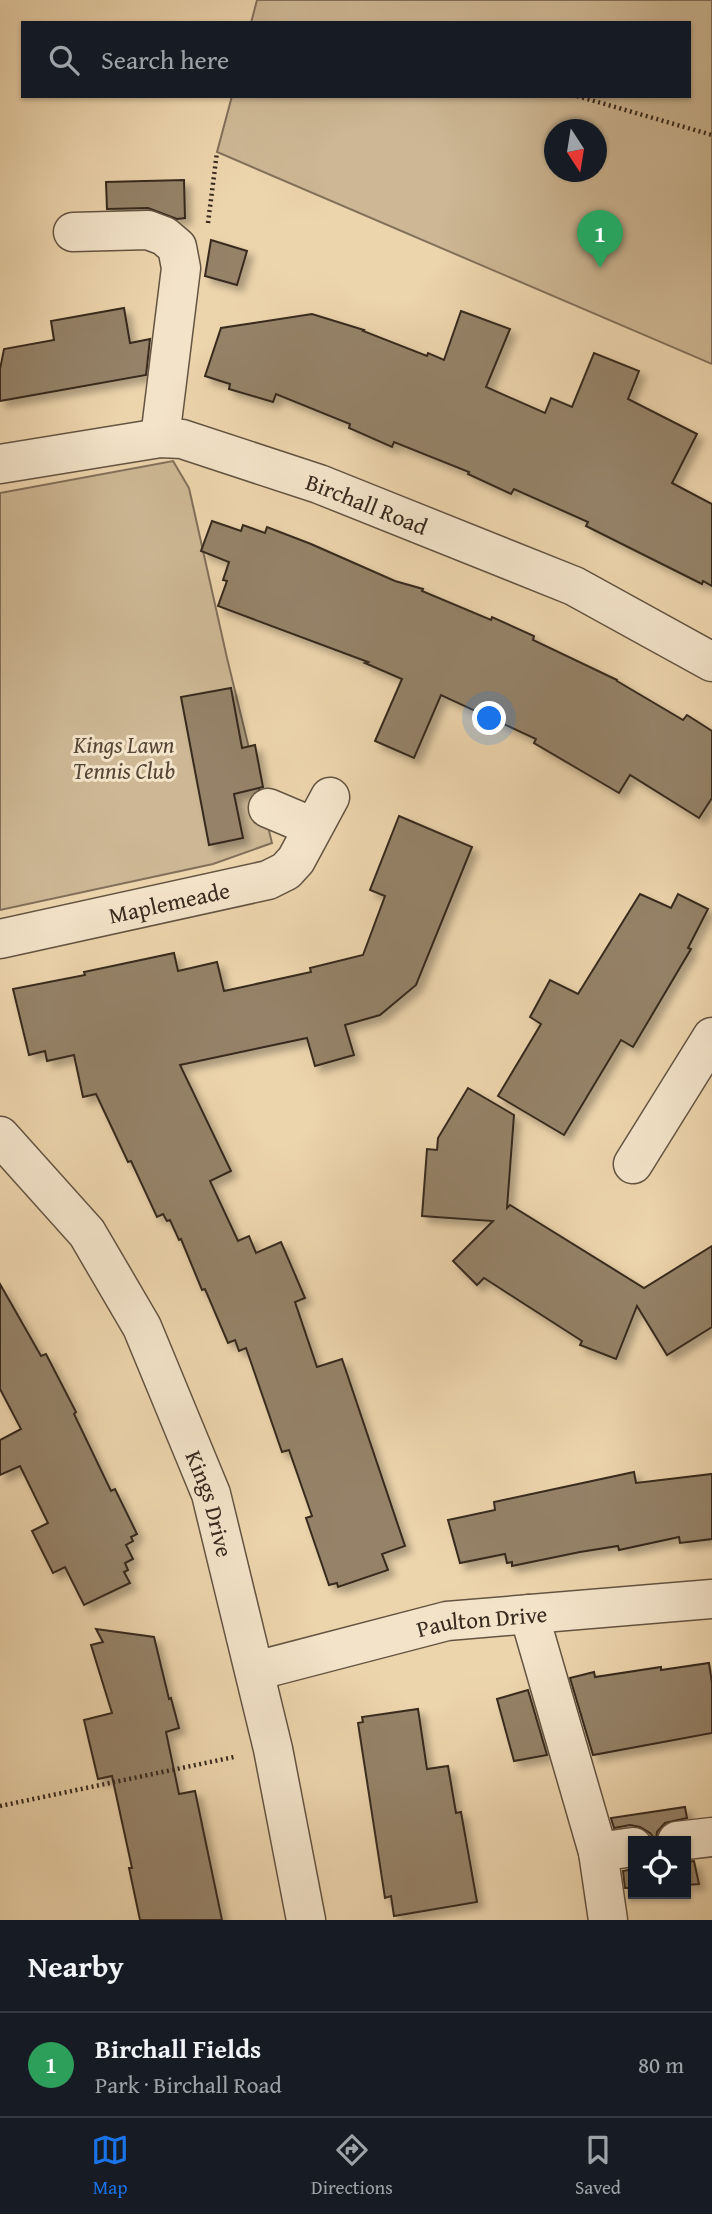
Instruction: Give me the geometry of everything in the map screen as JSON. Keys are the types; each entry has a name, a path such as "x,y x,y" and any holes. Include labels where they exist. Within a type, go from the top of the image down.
{"street":[{"path":"73,232 148,230 164,236 177,247 181,268 160,438"},
{"name":"Birchall Road","path":"0,464 160,438 182,439 319,484 573,586 712,662"},
{"name":"Maplemeade","path":"0,939 268,880 286,872 296,860 321,812 268,808"},
{"path":"633,1164 712,1037"},
{"name":"Kings Drive","path":"0,1136 88,1233 142,1327 211,1494 273,1749 306,1920"},
{"name":"Paulton Drive","path":"255,1671 447,1621 712,1599"},
{"path":"529,1614 616,1849 608,1920"},
{"path":"691,1839 712,1836"}],"path":[{"path":"584,98 712,135"},
{"path":"0,1806 273,1749"}],"green space":[{"path":"257,0 712,0 712,364 217,152 231,98 691,98 691,21 252,21"},
{"name":"Kings Lawn Tennis Club","path":"173,461 189,488 272,843 213,864 0,910 0,493"}],"building":[{"path":"184,180 185,218 177,219 148,208 107,209 106,182"},
{"path":"211,240 247,251 237,285 205,276"},
{"path":"124,308 130,343 150,339 146,375 0,401 0,369 4,349 54,340 51,321"},
{"path":"461,311 510,329 486,387 545,413 551,398 572,407 594,353 639,371 628,399 697,434 672,483 712,504 712,586 703,581 702,584 586,526 588,522 514,489 511,494 468,474 469,472 394,442 392,447 349,428 350,424 276,394 273,402 229,389 230,384 205,376 221,328 312,314 444,360"},
{"path":"212,521 241,531 243,525 265,533 267,527 395,581 423,589 422,591 491,620 492,617 617,680 683,720 687,715 712,731 712,798 699,818 630,775 619,793 534,743 536,739 441,695 414,758 375,741 402,679 365,663 368,662 218,606 227,581 223,580 229,562 201,551"},
{"path":"231,688 242,748 255,745 263,787 234,794 243,838 209,845 181,697"},
{"path":"399,816 472,847 416,985 380,1015 345,1025 354,1055 315,1066 307,1038 180,1065 231,1171 210,1181 238,1241 249,1236 256,1253 281,1242 305,1298 295,1302 317,1367 342,1359 405,1546 382,1554 388,1570 338,1587 337,1583 329,1585 306,1518 312,1516 289,1450 282,1452 246,1348 239,1351 235,1340 228,1343 181,1239 179,1240 170,1220 167,1221 163,1214 157,1217 96,1094 83,1097 74,1055 47,1061 45,1051 29,1055 13,989 174,953 178,971 217,962 224,991 311,972 310,968 363,955 385,896 370,890"},
{"path":"640,894 671,908 678,894 708,909 688,948 691,949 633,1047 621,1040 564,1135 498,1096 541,1024 530,1017 550,980 578,994"},
{"path":"468,1088 514,1115 507,1208 510,1205 644,1288 712,1246 712,1327 667,1355 637,1306 616,1359 580,1345 582,1341 484,1278 477,1285 453,1261 493,1221 422,1216 427,1149 437,1150 438,1138"},
{"path":"0,1284 41,1356 46,1354 76,1412 74,1414 111,1491 115,1489 137,1534 131,1537 133,1541 126,1545 133,1559 125,1563 128,1570 124,1572 130,1583 84,1605 65,1567 53,1573 32,1531 48,1523 20,1466 0,1475 0,1440 21,1429 0,1389"},
{"path":"634,1472 636,1483 712,1474 712,1539 680,1543 679,1537 619,1550 618,1546 512,1566 512,1562 507,1563 505,1554 460,1563 448,1520 495,1510 494,1502"},
{"path":"96,1629 154,1637 179,1728 166,1732 179,1794 195,1791 222,1920 140,1920 112,1776 98,1779 84,1720 112,1713 91,1645 103,1642"},
{"path":"709,1663 712,1683 712,1733 593,1755 570,1678 594,1672 595,1677"},
{"path":"528,1690 547,1755 514,1761 497,1699"},
{"path":"418,1709 427,1769 448,1766 456,1813 461,1812 477,1902 394,1916 391,1896 385,1898 358,1723 363,1722 362,1717"},
{"path":"685,1807 687,1818 665,1823 657,1836 652,1836 640,1827 630,1825 614,1828 611,1818"},
{"path":"691,1861 694,1861 699,1884 691,1885"},
{"path":"628,1870 628,1888 625,1888 623,1871"}],"place":[{"name":"Birchall Fields","path":"600,268"}]}
